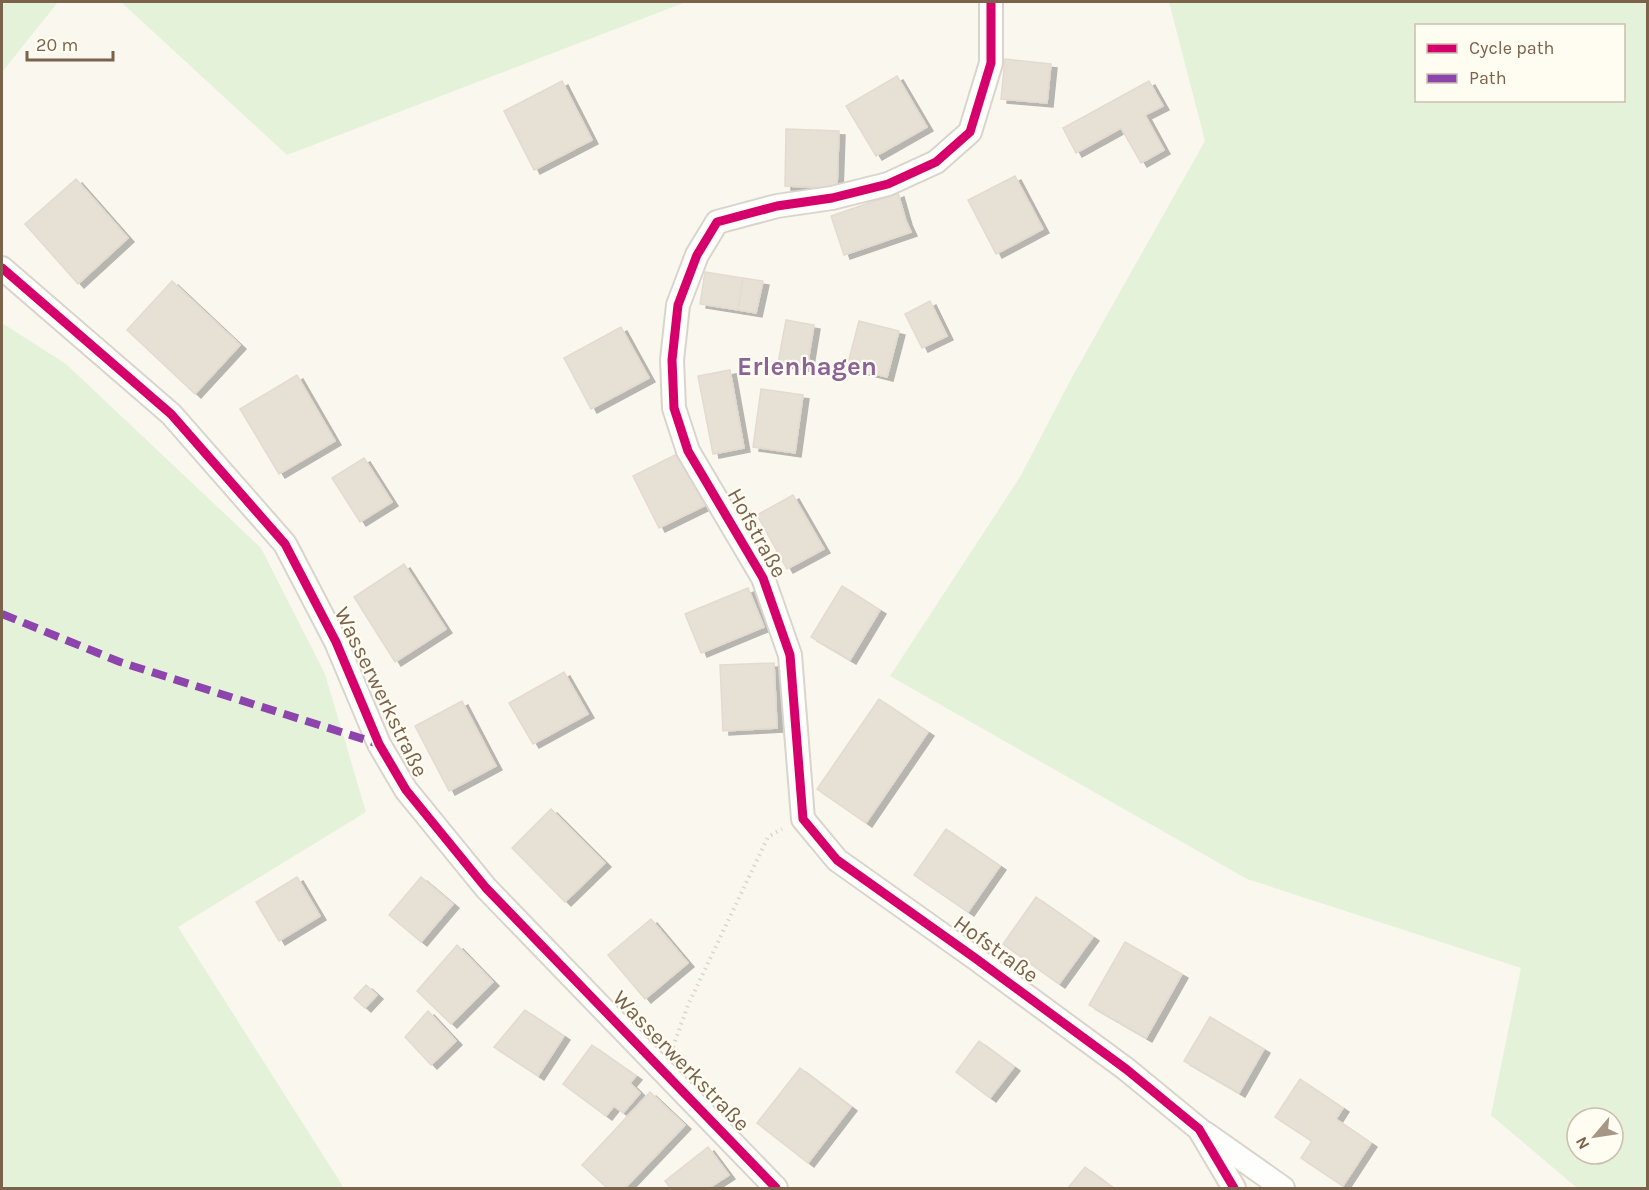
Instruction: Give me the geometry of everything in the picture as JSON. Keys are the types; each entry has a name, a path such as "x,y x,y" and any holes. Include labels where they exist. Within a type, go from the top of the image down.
{"street":[{"name":"Hofstraße","path":"991,2 991,63 970,132 936,162 888,184 831,198 777,206 717,222 697,255 678,305 672,360 674,408 688,450 763,578 790,656 803,819 837,860 1098,1048 1199,1129 1283,1188"},
{"name":"Wasserwerkstraße","path":"2,268 171,414 285,544 336,642 379,744 406,790 486,888 776,1188"},
{"name":"Hofstraße","path":"1199,1129 1234,1188"}],"path":[{"path":"659,1068 674,1047 688,1005 768,837 803,819"}],"green space":[{"path":"2,2 58,2 2,72"},
{"path":"121,2 686,2 287,155"},
{"path":"1169,2 1647,2 1647,1188 1577,1188 1491,1115 1521,968 1247,879 890,676 1020,477 1071,379 1205,141"},
{"path":"2,323 66,364 261,548 325,674 366,812 178,927 344,1188 2,1188"}],"building":[{"path":"1005,59 1051,64 1047,103 1001,99"},
{"path":"897,76 927,127 876,156 846,106"},
{"path":"562,81 592,140 534,170 504,111"},
{"path":"1149,81 1163,106 1145,115 1164,150 1141,163 1121,128 1076,153 1063,128"},
{"path":"786,129 839,131 837,188 785,186"},
{"path":"1015,176 1043,229 996,254 968,200"},
{"path":"76,179 128,238 78,284 25,224"},
{"path":"898,193 911,232 844,255 831,216"},
{"path":"705,272 743,278 738,310 700,304"},
{"path":"743,278 763,281 756,313 738,310"},
{"path":"172,281 240,345 195,394 127,330"},
{"path":"930,301 947,336 922,348 905,314"},
{"path":"786,320 814,325 807,368 778,363"},
{"path":"859,321 899,331 887,377 847,367"},
{"path":"621,327 649,378 591,409 564,358"},
{"path":"730,370 744,448 713,454 698,376"},
{"path":"297,375 335,441 279,474 240,409"},
{"path":"761,389 803,395 795,453 753,447"},
{"path":"679,453 706,505 659,528 633,476"},
{"path":"364,458 392,502 360,522 332,478"},
{"path":"793,495 824,549 787,569 757,515"},
{"path":"404,564 446,629 395,662 354,597"},
{"path":"842,586 880,610 850,660 811,637"},
{"path":"748,588 764,627 701,653 685,614"},
{"path":"774,663 777,728 723,731 720,665"},
{"path":"564,672 588,714 533,744 509,703"},
{"path":"879,699 928,732 866,823 817,789"},
{"path":"462,701 496,766 449,791 415,726"},
{"path":"551,809 605,863 565,902 512,848"},
{"path":"946,829 1000,866 968,912 914,875"},
{"path":"297,877 320,916 279,941 256,902"},
{"path":"421,877 453,904 421,942 389,915"},
{"path":"1036,897 1093,937 1059,984 1003,944"},
{"path":"651,919 688,963 645,999 608,955"},
{"path":"1125,942 1182,974 1146,1038 1089,1005"},
{"path":"457,945 493,982 451,1024 417,991"},
{"path":"366,985 377,995 365,1008 354,998"},
{"path":"525,1010 564,1036 538,1076 494,1047"},
{"path":"428,1011 456,1041 431,1065 405,1037"},
{"path":"1210,1017 1264,1049 1239,1093 1184,1061"},
{"path":"979,1041 1014,1067 990,1098 956,1072"},
{"path":"592,1045 636,1076 630,1083 640,1093 623,1113 614,1106 606,1116 563,1084"},
{"path":"800,1068 851,1107 808,1163 757,1123"},
{"path":"1300,1079 1343,1108 1336,1119 1371,1143 1343,1186 1301,1158 1312,1141 1275,1117"},
{"path":"650,1092 685,1125 625,1188 607,1188 582,1165"},
{"path":"708,1147 729,1175 709,1188 670,1188 665,1181"},
{"path":"1085,1167 1113,1188 1068,1188"}],"marked path":[{"path":"2,614 120,662 379,744"}],"cycle path":[{"path":"991,2 991,63 970,132 936,162 888,184 832,198 777,206 717,222 697,255 678,305 672,360 674,408 688,451 763,578 790,655 803,819 837,860 1126,1069 1199,1129 1234,1188"},
{"path":"2,268 171,414 285,544 336,642 379,744 406,790 486,888 776,1188"}],"district":[{"name":"Erlenhagen","path":"807,366"}]}
